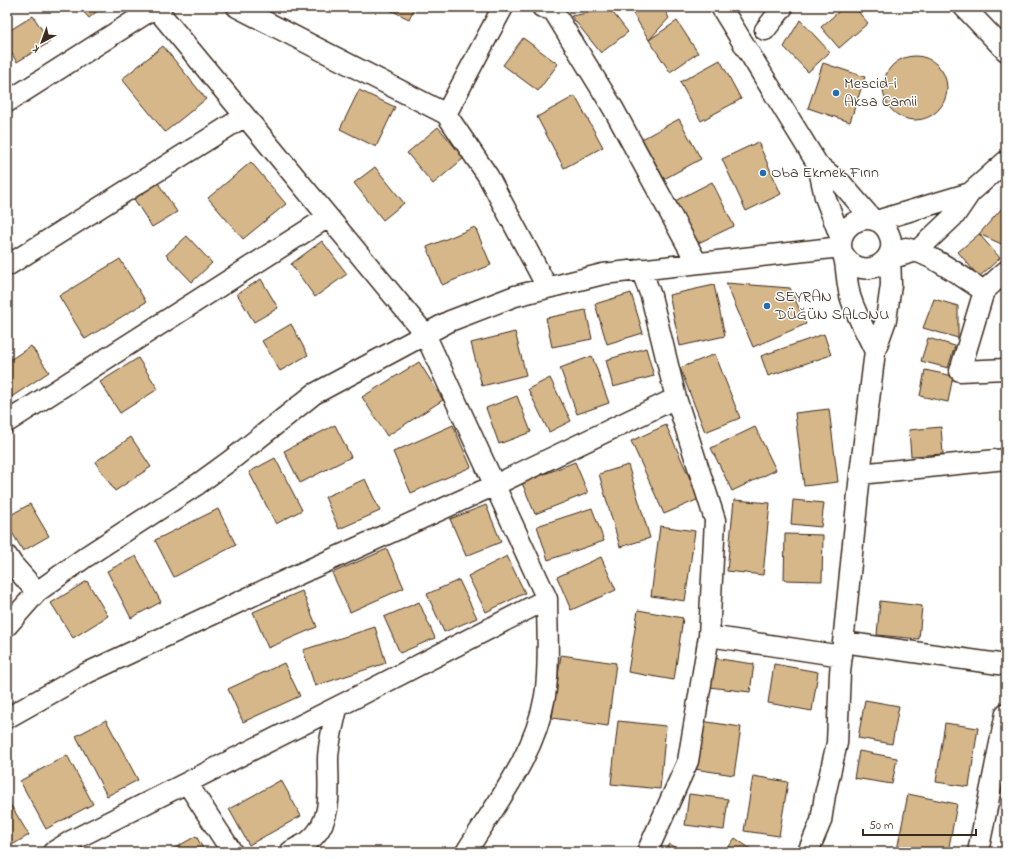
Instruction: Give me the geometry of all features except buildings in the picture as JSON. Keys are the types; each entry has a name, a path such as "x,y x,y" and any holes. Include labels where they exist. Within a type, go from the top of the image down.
{"street":[{"path":"7,102 155,7 425,334 547,599 547,676 545,695 536,732 521,765 466,852"},
{"path":"236,7 446,114 488,176 547,287"},
{"path":"446,114 503,7"},
{"path":"721,7 818,165 842,184 874,220 886,229 890,236 889,254 891,285 887,313 876,351 870,383 842,649 837,743 825,795 821,822 810,852"},
{"path":"765,30 783,7"},
{"path":"964,7 1006,51"},
{"path":"550,8 613,108 697,263"},
{"path":"7,266 245,116"},
{"path":"917,251 955,215 970,193 1006,161"},
{"path":"818,165 824,197 842,247 851,298 876,351"},
{"path":"970,193 874,220 860,220 853,223 844,231 842,247 852,264 863,269 876,267 889,254 917,251 940,262 984,291"},
{"path":"7,422 328,217"},
{"path":"7,626 37,592 87,556 198,484 231,460 314,394 450,321 515,296 603,274 842,247"},
{"path":"641,269 651,296 676,398 715,520 709,636 688,761 646,852"},
{"path":"1006,271 984,291 960,371 1006,368"},
{"path":"7,718 87,673 284,580 495,486 676,398"},
{"path":"860,474 1006,459"},
{"path":"7,556 37,592"},
{"path":"53,852 337,708 547,599"},
{"path":"709,636 1006,664"},
{"path":"290,852 310,840 317,832 327,812 329,790 328,758 337,708"},
{"path":"978,852 1006,713"},
{"path":"187,783 232,852"}],"place":[{"name":"Mescid-i Aksa Camii","path":"836,93"},
{"name":"Oba Ekmek Fırın","path":"763,173"},
{"name":"SEYRAN DÜĞÜN SALONU","path":"767,306"}]}
